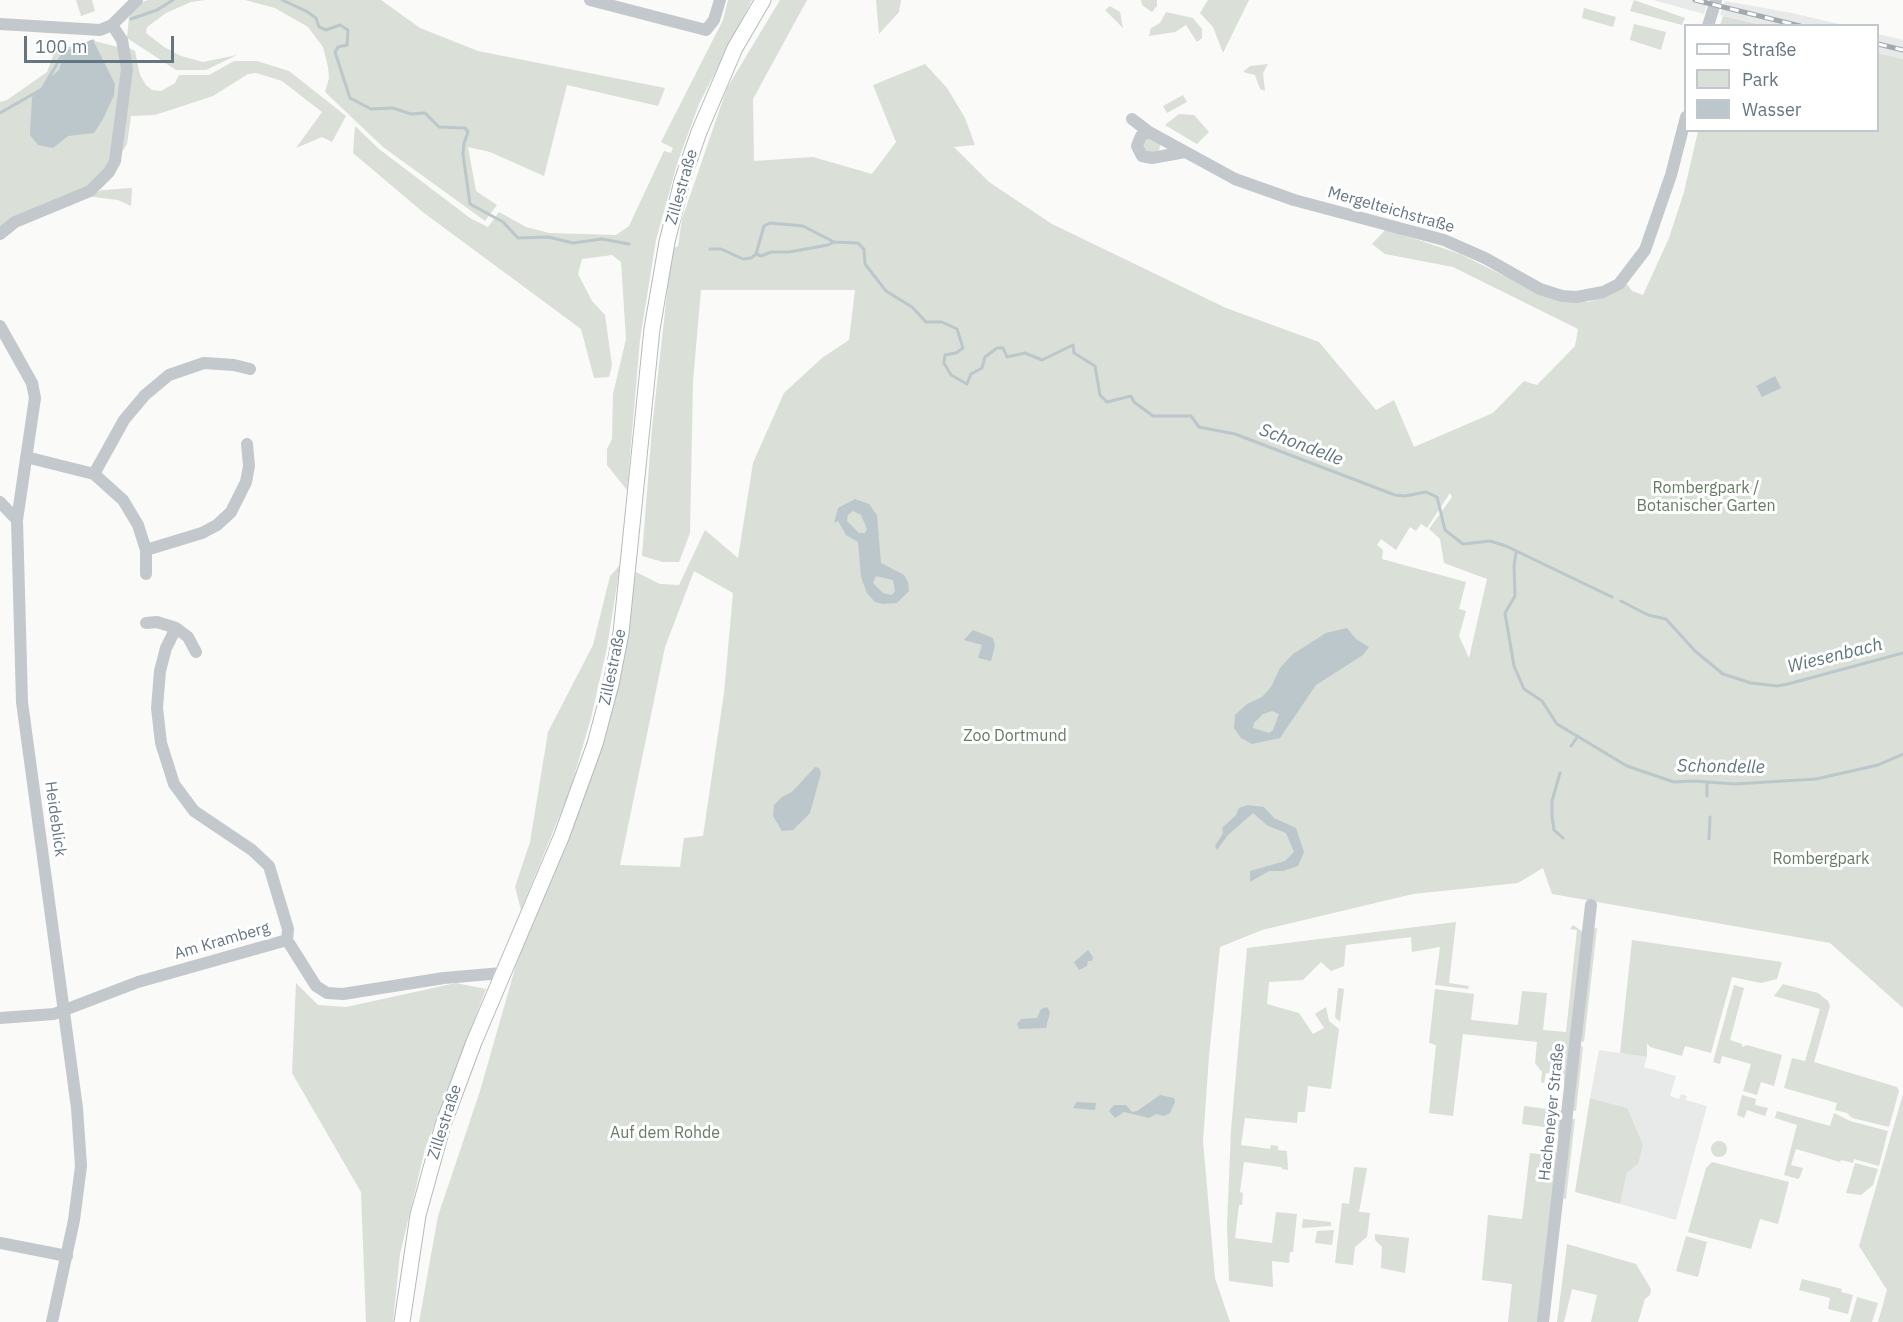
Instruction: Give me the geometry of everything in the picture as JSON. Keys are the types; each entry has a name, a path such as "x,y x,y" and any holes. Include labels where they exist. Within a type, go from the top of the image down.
{"main road":[{"name":"Zillestraße","path":"402,1322 418,1215 440,1136 458,1083 502,973 575,800 611,684 626,595 652,329 667,242 682,181 716,90 735,48 763,0"}],"street":[{"path":"0,24 89,30 112,25 137,0"},
{"path":"590,0 706,30 714,20 720,0"},
{"path":"1709,24 1716,0"},
{"path":"0,234 15,222 90,191 103,179 115,161 127,69 122,40 112,25"},
{"name":"Mergelteichstraße","path":"1132,119 1149,132 1235,179 1268,192 1435,237 1485,258 1540,289 1562,296 1577,297 1604,292 1618,284 1645,250 1668,184 1684,124"},
{"path":"1149,132 1141,136 1137,146 1142,156 1152,158 1185,152"},
{"name":"Heideblick","path":"0,326 32,383 35,398 17,520 22,702 77,1108 81,1166 67,1256 52,1322"},
{"path":"94,474 124,420 145,395 169,375 204,363 234,364 250,369"},
{"path":"146,550 202,533 217,525 231,512 246,482 249,466 247,444"},
{"path":"27,457 94,474 123,500 138,525 146,550 146,574"},
{"path":"0,502 17,520"},
{"path":"146,623 157,622 176,628 188,637 196,652"},
{"path":"176,628 166,648 160,671 157,708 161,744 174,784 194,811 252,850 268,866 288,929 287,940"},
{"name":"Hacheneyer Straße","path":"1544,1322 1591,905"},
{"name":"Am Kramberg","path":"0,1018 54,1014 138,982 287,940 316,986 327,993 343,994 444,978 502,973"},
{"path":"0,1243 67,1256"}],"shaded area":[{"path":"1653,0 1708,0 1704,14"},
{"path":"1725,1 1839,24 1758,24 1720,15"},
{"path":"1879,34 1903,40 1903,59 1879,53"},
{"path":"1599,1050 1647,1057 1644,1067 1676,1076 1670,1096 1679,1099 1681,1094 1687,1096 1686,1100 1707,1106 1676,1220 1620,1204 1627,1173 1638,1164 1627,1108 1590,1098"}],"green space":[{"path":"76,0 92,0 95,11 81,16"},
{"path":"148,0 205,0 191,2 166,13 147,27 146,33 164,47 181,56 203,62 237,55 206,70 176,70 127,38 129,17 137,4"},
{"path":"245,0 381,0 420,28 478,51 665,88 658,106 567,85 544,176 490,152 468,147 476,191 497,205 485,221 383,147 325,92 329,78 323,47 308,27 275,8"},
{"path":"728,0 752,0 699,104 677,164 656,240 640,340 627,490 607,465 607,449 612,439 613,394 626,339 621,262 612,255 582,259 578,274 592,301 605,315 612,365 609,377 594,378 581,329 424,213 353,153 355,126 379,149 470,218 488,227 499,212 526,227 549,233 616,235 629,226 664,151 671,153 673,148 661,142 723,20"},
{"path":"780,0 807,0 753,99 754,161 813,157 872,174 896,142 873,85 925,64 947,88 965,118 975,145 954,147 989,182 1052,224 1226,308 1319,342 1376,410 1394,400 1414,447 1493,413 1524,381 1537,385 1575,346 1578,329 1453,267 1385,254 1372,244 1386,229 1460,254 1551,299 1588,302 1610,295 1627,284 1632,291 1643,295 1669,238 1684,192 1698,132 1879,132 1879,53 1903,59 1903,1008 1830,943 1552,894 1543,868 1518,883 1413,894 1262,930 1220,947 1203,1141 1215,1278 1230,1322 419,1322 438,1216 480,1091 518,958 563,851 605,733 636,572 660,584 679,585 705,530 738,558 753,463 784,393 822,358 849,340 855,290 701,290 693,381 690,533 679,562 663,562 642,556 652,428 672,249 678,246 682,219 727,88","holes":["1450,493 1452,497 1429,529 1440,539 1444,563 1487,579 1469,658 1459,636 1466,611 1459,609 1466,582 1382,559 1383,550 1377,545 1381,539 1396,550 1410,527 1416,531 1421,524 1427,528","694,571 733,593 724,693 703,836 684,838 680,867 620,865 665,647"]},
{"path":"876,0 901,0 899,12 879,34"},
{"path":"1141,0 1157,0 1157,6 1152,12 1142,5"},
{"path":"1208,0 1249,0 1223,53 1213,27 1200,13"},
{"path":"1634,0 1685,18 1682,25 1630,11"},
{"path":"1110,6 1120,12 1123,28 1105,10"},
{"path":"1584,8 1616,17 1613,27 1582,18"},
{"path":"1166,12 1193,18 1202,29 1202,38 1197,42 1186,25 1175,32 1149,36 1151,28 1160,23"},
{"path":"1723,16 1758,24 1720,24"},
{"path":"1634,24 1666,32 1661,50 1630,40"},
{"path":"90,40 118,47 122,59 120,140 97,187 0,234 0,102 7,100 47,72 56,48 84,45"},
{"path":"129,48 135,51 140,75 152,90 161,91 175,83 179,75 209,75 234,61 257,61 289,71 346,116 332,142 322,137 296,148 322,112 282,81 256,73 248,74 213,96 155,115 131,116 127,144 122,152 130,80"},
{"path":"1268,64 1263,73 1265,91 1260,89 1255,75 1243,72 1250,66"},
{"path":"1183,95 1187,102 1167,113 1163,106"},
{"path":"1179,114 1194,115 1209,132 1197,144 1165,125"},
{"path":"1152,138 1158,140 1160,146 1158,152 1152,154 1146,152 1144,146 1146,140"},
{"path":"132,188 131,206 118,200 85,196 103,190"},
{"path":"620,565 607,648 591,718 570,790 521,910 515,887 530,842 548,732 593,645 610,576"},
{"path":"1456,922 1449,983 1469,986 1468,989 1435,985 1440,947 1412,952 1411,937 1346,945 1344,966 1331,971 1321,962 1303,980 1269,982 1267,1004 1299,1013 1313,1034 1324,1028 1315,1014 1326,1007 1329,1021 1339,1029 1331,1089 1308,1086 1305,1112 1298,1112 1297,1123 1245,1118 1241,1145 1270,1149 1271,1145 1278,1146 1278,1150 1287,1151 1288,1170 1244,1162 1240,1192 1243,1193 1242,1205 1239,1205 1235,1238 1272,1243 1276,1212 1297,1214 1293,1252 1290,1252 1289,1263 1272,1261 1273,1287 1229,1281 1227,1226 1231,1130 1247,948"},
{"path":"1573,925 1583,932 1566,1084 1564,1074 1546,1073 1544,1083 1541,1082 1542,1072 1535,1063 1537,1042 1463,1034 1453,1116 1429,1113 1436,1045 1429,1043 1435,989 1474,994 1471,1020 1518,1025 1522,991 1547,993 1543,1030 1566,1032 1577,930 1570,929"},
{"path":"1597,928 1584,1042 1581,1041 1593,929"},
{"path":"1632,940 1782,962 1777,979 1761,983 1732,977 1711,1053 1685,1046 1682,1056 1650,1047 1647,1043 1647,1057 1620,1053"},
{"path":"296,983 318,1005 346,1007 456,983 486,989 425,1149 400,1254 393,1322 366,1322 361,1192 292,1073"},
{"path":"1783,984 1818,993 1828,1001 1830,1006 1814,1062 1897,1087 1899,1091 1889,1127 1852,1118 1847,1113 1835,1110 1837,1103 1784,1088 1792,1058 1805,1061 1820,1009 1774,996"},
{"path":"1734,985 1744,988 1730,1040 1742,1044 1742,1047 1747,1045 1782,1055 1774,1086 1761,1082 1757,1095 1743,1091 1751,1064 1722,1056 1720,1064 1713,1062"},
{"path":"1338,988 1344,989 1340,1022 1335,1017"},
{"path":"1581,1046 1583,1047 1576,1111 1573,1110"},
{"path":"1903,1094 1903,1322 1878,1322 1887,1290 1859,1246"},
{"path":"1742,1095 1756,1099 1755,1105 1768,1108 1765,1116 1747,1110 1744,1118 1737,1115"},
{"path":"1590,1098 1627,1108 1643,1145 1638,1164 1627,1173 1620,1204 1575,1192"},
{"path":"1524,1106 1563,1111 1560,1134 1550,1137 1551,1128 1522,1124"},
{"path":"1777,1111 1830,1126 1834,1113 1850,1121 1888,1131 1879,1166 1854,1159 1853,1163 1841,1160 1840,1162 1796,1149 1791,1165 1803,1168 1800,1177 1798,1179 1784,1175 1797,1125 1775,1118"},
{"path":"1572,1119 1575,1119 1566,1199 1563,1198"},
{"path":"1719,1141 1725,1143 1727,1149 1725,1155 1719,1157 1713,1155 1711,1149 1713,1143"},
{"path":"1549,1146 1557,1153 1538,1322 1508,1322 1512,1284 1482,1280 1488,1215 1522,1219 1530,1153 1548,1155"},
{"path":"1712,1162 1789,1182 1778,1224 1760,1219 1751,1249 1688,1232 1706,1168"},
{"path":"1855,1163 1878,1169 1873,1185 1861,1195 1846,1193"},
{"path":"1354,1167 1367,1168 1359,1212 1370,1213 1367,1237 1355,1247 1353,1265 1335,1263 1342,1203 1349,1204"},
{"path":"1303,1219 1331,1222 1331,1226 1302,1228"},
{"path":"1334,1230 1332,1245 1315,1243 1317,1231"},
{"path":"1375,1234 1409,1238 1405,1273 1381,1268 1382,1247 1375,1240"},
{"path":"1686,1236 1707,1242 1698,1277 1676,1271"},
{"path":"1567,1244 1636,1264 1651,1289 1650,1295 1645,1299 1638,1322 1591,1322 1597,1295 1572,1289 1564,1322 1557,1322"},
{"path":"1802,1279 1842,1289 1841,1292 1853,1295 1848,1314 1828,1309 1830,1298 1799,1290"},
{"path":"1857,1297 1878,1303 1872,1322 1850,1322"}],"water":[{"path":"94,42 115,84 114,95 103,119 94,133 68,136 53,148 38,145 30,135 32,97 45,87 47,80 59,70 63,56"},
{"path":"1775,376 1781,388 1762,397 1756,386"},
{"path":"855,499 869,504 877,515 881,563 904,575 908,582 909,591 897,603 875,602 867,593 861,577 858,542 846,535 838,521 834,523 838,508","holes":["853,511 861,515 867,529 865,533 859,533 847,521 848,515","876,576 893,580 895,591 892,595 883,593 873,583"]},
{"path":"1347,628 1356,639 1369,647 1363,655 1316,685 1280,738 1252,744 1241,738 1234,728 1235,715 1247,704 1262,697 1271,687 1280,668 1293,654 1326,633","holes":["1272,711 1279,714 1273,730 1269,733 1253,728 1254,723 1263,714"]},
{"path":"973,630 993,638 995,646 991,661 978,658 982,645 964,640"},
{"path":"815,767 819,768 821,773 810,813 793,830 782,831 773,816 774,805 782,797 792,792"},
{"path":"1248,805 1264,807 1274,818 1296,828 1304,852 1298,866 1283,871 1269,871 1250,882 1250,871 1285,861 1294,852 1286,833 1268,826 1253,813 1228,835 1217,850 1215,846 1223,833 1222,828 1236,815 1239,808"},
{"path":"1088,950 1093,957 1092,961 1088,961 1087,966 1079,970 1074,962"},
{"path":"1047,1007 1050,1012 1046,1028 1019,1029 1017,1024 1021,1019 1037,1018 1041,1009"},
{"path":"1160,1095 1174,1098 1175,1102 1170,1113 1164,1116 1156,1114 1149,1118 1124,1112 1115,1118 1109,1111 1114,1105 1126,1105 1132,1112 1137,1111"},
{"path":"1077,1102 1096,1103 1095,1110 1073,1108"}],"waterway":[{"name":"Schondelle","path":"131,19 157,10 173,0"},
{"name":"Schondelle","path":"282,0 316,18 319,27 326,30 340,25 348,30 347,45 338,47 335,52 350,98 371,109 393,108 411,114 425,113 439,127 465,128 468,132 463,154 470,204 503,222 518,238 548,237 573,243 602,239 629,244"},
{"name":"Schondelle","path":"0,113 42,89 63,54 93,41"},
{"name":"Schondelle","path":"710,249 721,249 743,259 751,258 756,254 764,226 770,223 803,226 834,242 858,243 864,249 865,264 886,291 912,307 926,322 942,322 957,329 963,348 956,353 945,355 944,363 951,375 967,384 971,374 982,368 985,357 997,348 1003,348 1007,357 1025,353 1042,360 1073,345 1074,353 1095,366 1100,395 1107,402 1131,396 1134,402 1153,416 1191,416 1199,427 1235,434 1395,495 1405,496 1426,492 1437,497 1445,530 1463,544 1490,541 1506,546 1612,597"},
{"path":"756,254 761,256 771,252 789,252 834,242"},
{"name":"Schondelle","path":"1516,552 1515,596 1505,613 1514,666 1524,689 1542,701 1557,724 1627,766 1674,782 1735,784 1816,779 1878,765 1903,754"},
{"name":"Wiesenbach","path":"1621,601 1648,615 1666,619 1695,651 1723,674 1751,683 1777,686 1788,684 1903,653"},
{"path":"1571,746 1578,736"},
{"path":"1560,773 1552,801 1552,816 1554,830 1563,838"},
{"path":"1707,783 1707,796"},
{"path":"1709,839 1710,817"}],"railway":[{"path":"1695,0 1792,24"},
{"path":"1879,44 1903,50"}],"park label":[{"name":"Rombergpark / Botanischer Garten","path":"1706,497"},
{"name":"Zoo Dortmund","path":"1015,736"},
{"name":"Rombergpark","path":"1821,859"},
{"name":"Auf dem Rohde","path":"665,1133"}]}
